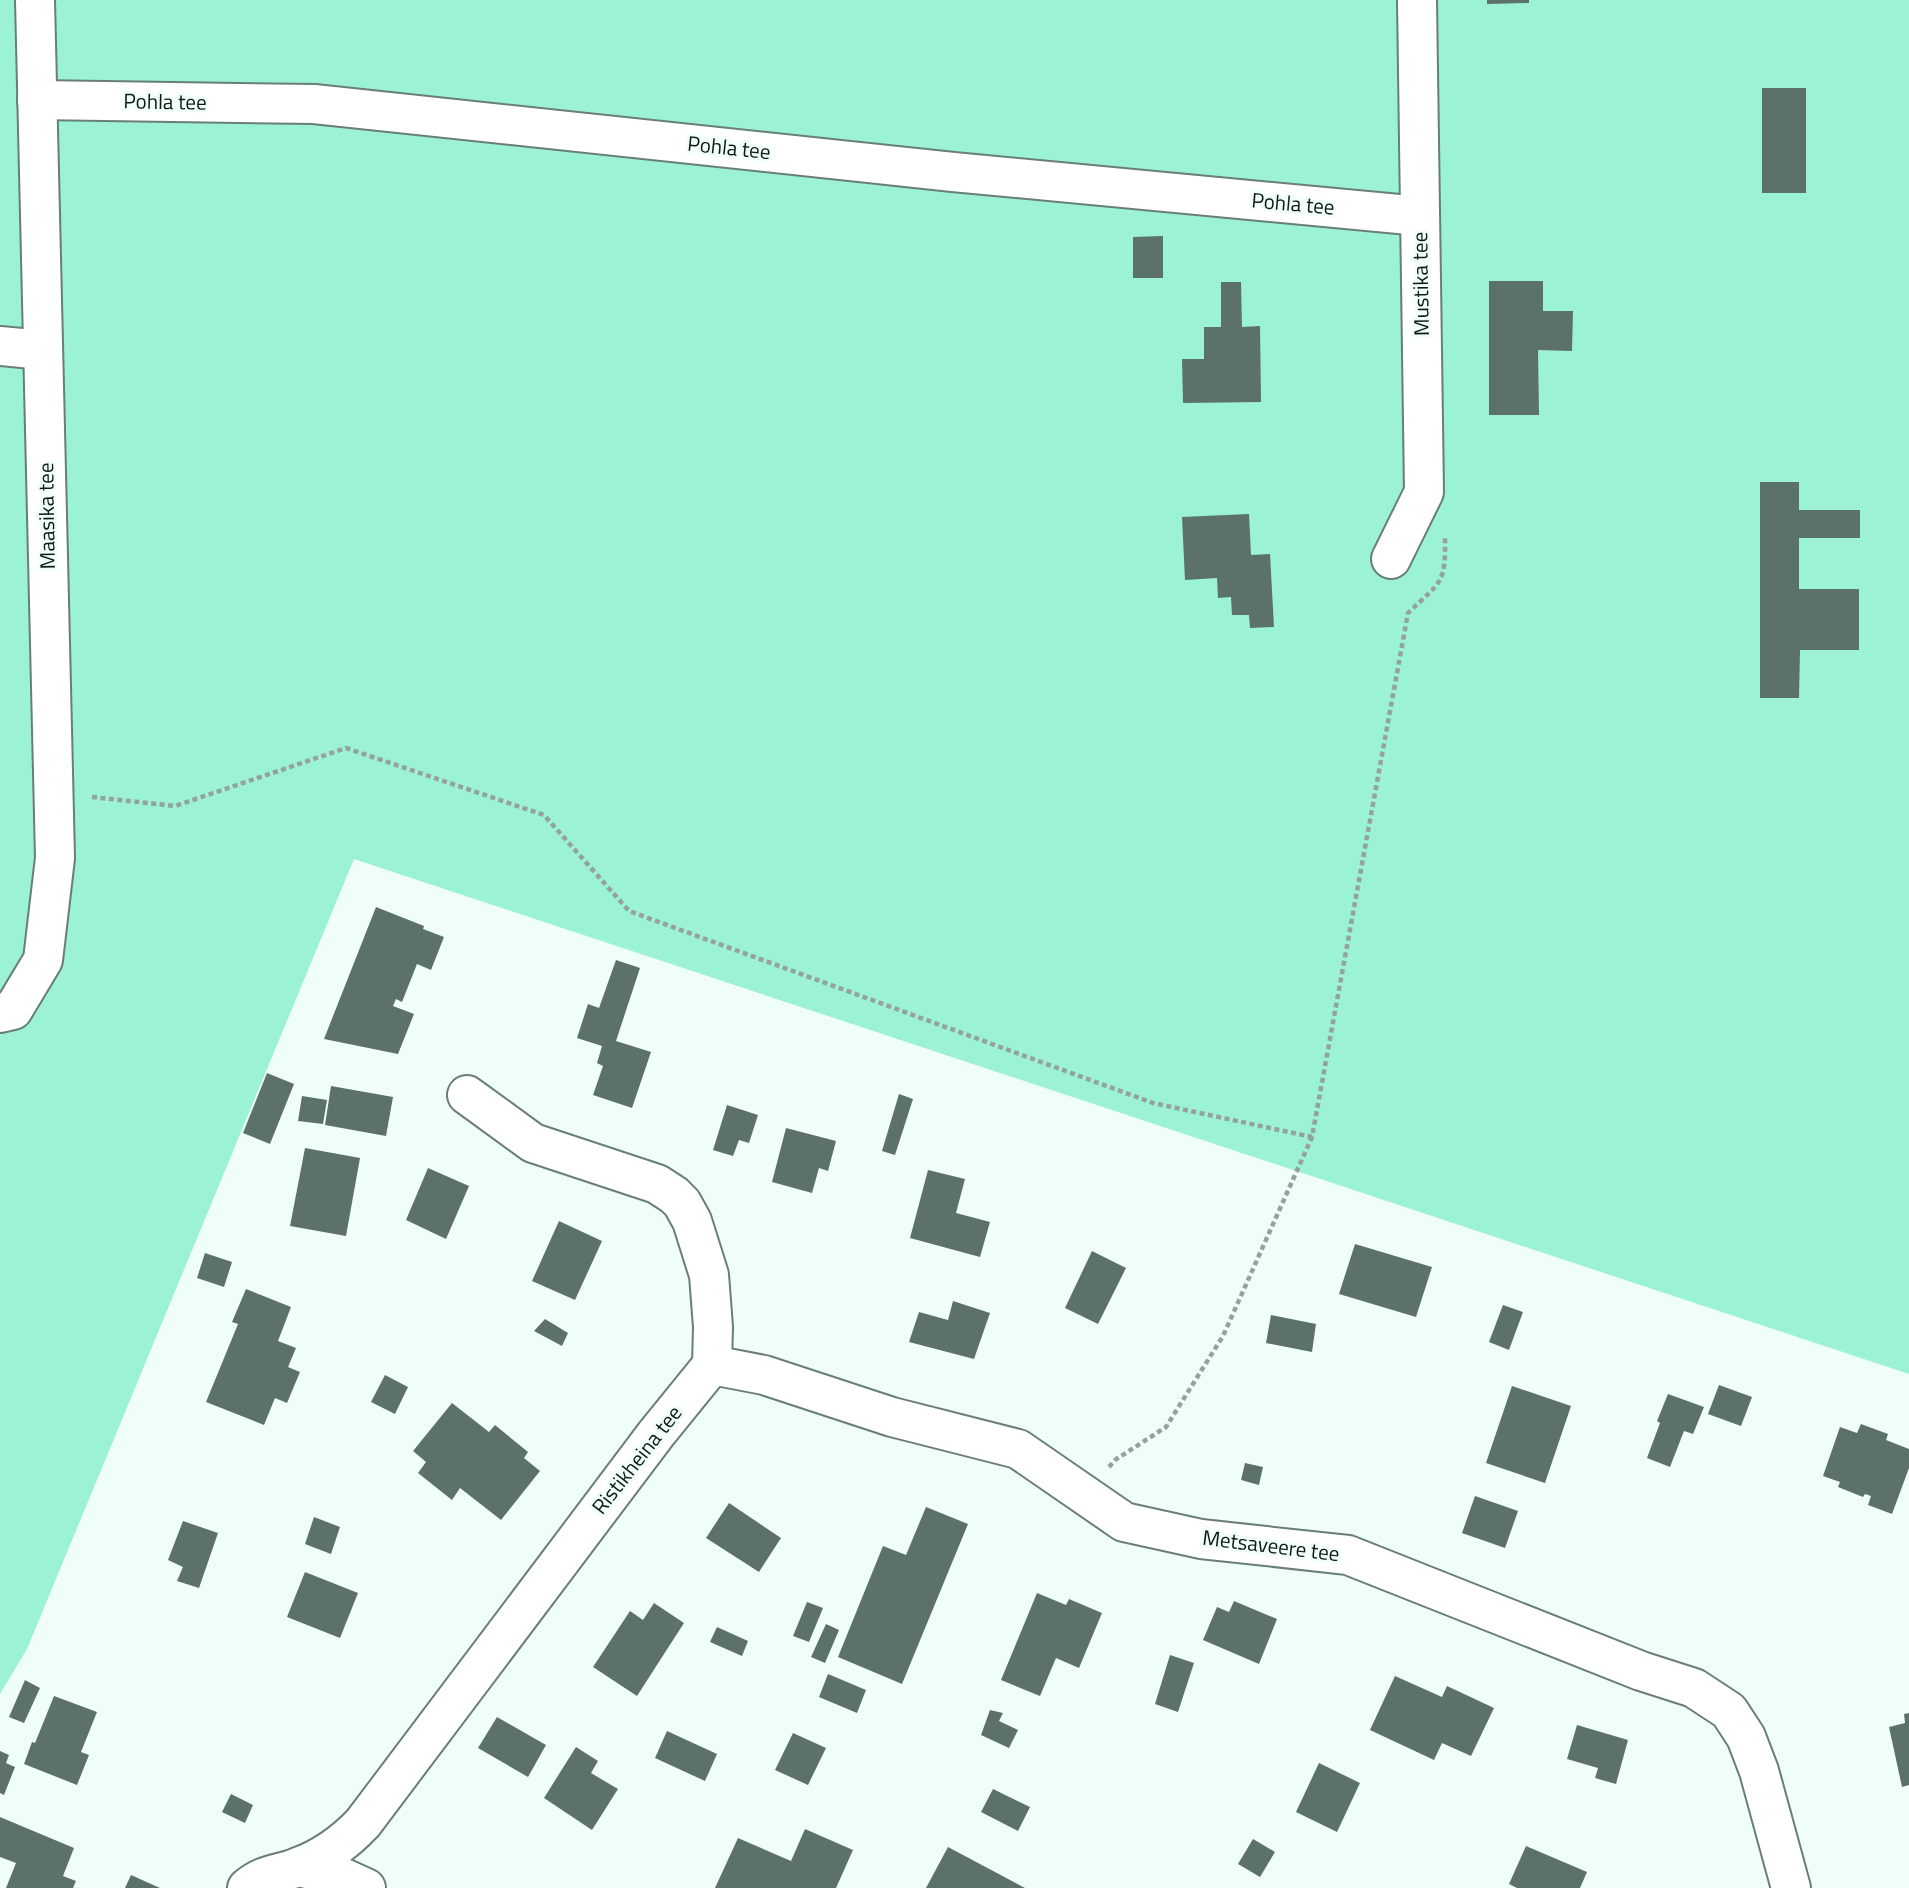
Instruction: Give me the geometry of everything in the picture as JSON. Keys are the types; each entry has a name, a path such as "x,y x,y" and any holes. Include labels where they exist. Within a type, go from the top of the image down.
{"street":[{"name":"Maasika tee","path":"0,1013 13,1010 43,960 55,858 35,0"},
{"name":"Mustika tee","path":"1391,559 1424,492 1417,0"},
{"name":"Pohla tee","path":"37,100 314,104 953,172 1420,216"},
{"path":"0,346 43,350"},
{"path":"467,1094 533,1143 657,1184 682,1203 692,1221 709,1275 713,1327 712,1365"},
{"name":"Metsaveere tee","path":"712,1365 764,1375 892,1417 1018,1449 1124,1522 1201,1539 1348,1555 1641,1671 1694,1688 1729,1710 1746,1737 1759,1771 1791,1888"},
{"name":"Ristikheina tee","path":"247,1888 258,1878 299,1867 345,1843 363,1823 656,1434 712,1365"},
{"path":"299,1867 344,1878 366,1888"}],"path":[{"path":"53,793 175,806 346,748 544,815 629,911 1153,1103 1312,1137 1223,1336 1166,1427 1115,1460 1087,1496"}],"green space":[{"path":"0,0 1909,0 1909,1374 354,859 27,1649 0,1694"}],"building":[{"path":"1487,0 1529,0 1529,3 1487,4"},
{"path":"1762,88 1806,88 1806,193 1762,193"},
{"path":"1163,236 1163,278 1133,278 1133,237"},
{"path":"1489,281 1543,281 1543,311 1573,311 1572,351 1538,350 1539,415 1489,415"},
{"path":"1221,282 1241,282 1242,327 1260,326 1261,402 1183,403 1182,359 1204,359 1204,327 1221,327"},
{"path":"1760,482 1799,482 1799,510 1860,510 1860,538 1799,538 1799,589 1859,589 1859,650 1800,650 1799,698 1760,698"},
{"path":"1249,514 1251,555 1270,554 1274,627 1250,628 1249,615 1232,615 1231,597 1218,598 1217,578 1185,580 1182,517"},
{"path":"376,907 444,937 431,970 417,964 402,1002 396,999 393,1006 414,1014 398,1054 324,1039"},
{"path":"616,960 640,968 616,1041 651,1052 632,1108 593,1095 603,1066 597,1063 602,1046 577,1038 588,1004 599,1008"},
{"path":"267,1073 294,1084 270,1144 243,1133"},
{"path":"331,1086 393,1097 386,1136 325,1125"},
{"path":"899,1094 913,1099 895,1155 882,1151"},
{"path":"302,1096 327,1100 323,1124 298,1121"},
{"path":"727,1105 758,1115 749,1143 739,1140 733,1156 713,1150"},
{"path":"786,1128 836,1141 828,1171 819,1168 812,1193 772,1182"},
{"path":"305,1148 360,1158 346,1236 290,1226"},
{"path":"428,1168 469,1186 446,1239 406,1220"},
{"path":"928,1170 965,1179 956,1213 990,1222 980,1257 910,1238"},
{"path":"559,1221 602,1241 575,1300 532,1281"},
{"path":"1355,1244 1432,1267 1416,1317 1339,1294"},
{"path":"1092,1251 1126,1268 1098,1324 1065,1308"},
{"path":"205,1253 232,1262 224,1287 197,1278"},
{"path":"246,1289 291,1307 278,1341 296,1348 288,1367 300,1372 287,1403 275,1398 264,1425 206,1402 238,1324 232,1322"},
{"path":"953,1301 990,1313 974,1359 909,1342 919,1312 948,1320"},
{"path":"1503,1305 1523,1312 1509,1350 1489,1342"},
{"path":"1271,1315 1316,1324 1312,1352 1266,1343"},
{"path":"545,1319 568,1333 562,1346 534,1331"},
{"path":"385,1375 408,1387 395,1414 371,1402"},
{"path":"1719,1385 1752,1397 1741,1426 1708,1414"},
{"path":"1512,1386 1571,1406 1545,1483 1486,1463"},
{"path":"1668,1394 1704,1407 1693,1434 1684,1431 1670,1467 1647,1458"},
{"path":"452,1403 489,1432 495,1425 528,1452 524,1458 540,1471 501,1520 460,1488 452,1500 418,1473 426,1462 413,1451"},
{"path":"1861,1424 1888,1434 1886,1440 1909,1449 1909,1468 1892,1514 1868,1505 1871,1496 1865,1494 1863,1497 1838,1487 1840,1482 1823,1476 1840,1427 1857,1433"},
{"path":"1245,1463 1263,1467 1259,1485 1241,1480"},
{"path":"1475,1496 1518,1511 1505,1548 1462,1533"},
{"path":"729,1503 781,1538 759,1572 706,1538"},
{"path":"926,1507 968,1524 902,1684 838,1657 883,1546 906,1555"},
{"path":"314,1517 340,1527 331,1554 305,1544"},
{"path":"183,1521 218,1533 199,1588 177,1581 183,1567 168,1560"},
{"path":"305,1572 358,1593 340,1638 287,1617"},
{"path":"1037,1593 1066,1605 1069,1599 1102,1613 1079,1668 1056,1658 1040,1696 1001,1680"},
{"path":"1234,1601 1277,1619 1259,1664 1203,1640 1217,1607 1229,1612"},
{"path":"807,1602 823,1608 809,1642 793,1636"},
{"path":"654,1603 684,1623 637,1696 593,1667 630,1611 643,1620"},
{"path":"826,1624 839,1630 825,1663 811,1657"},
{"path":"717,1627 748,1641 742,1656 710,1642"},
{"path":"1170,1655 1194,1663 1178,1712 1155,1704"},
{"path":"828,1674 866,1690 857,1713 819,1697"},
{"path":"1395,1676 1442,1697 1447,1686 1494,1708 1471,1756 1442,1743 1434,1760 1370,1730"},
{"path":"25,1680 40,1688 24,1723 9,1717"},
{"path":"54,1696 97,1712 81,1752 89,1755 77,1785 24,1764"},
{"path":"990,1710 1003,1713 999,1721 1018,1730 1009,1748 981,1735"},
{"path":"1909,1713 1909,1785 1902,1787 1889,1727 1905,1723 1904,1714"},
{"path":"497,1717 546,1745 528,1777 478,1748"},
{"path":"1577,1725 1628,1740 1616,1784 1595,1778 1598,1768 1567,1759"},
{"path":"667,1731 717,1754 705,1781 655,1758"},
{"path":"793,1733 826,1748 808,1785 775,1770"},
{"path":"576,1747 598,1761 591,1773 618,1789 592,1830 544,1798"},
{"path":"0,1751 9,1755 6,1763 15,1767 4,1795 0,1793"},
{"path":"1319,1763 1360,1783 1337,1832 1296,1812"},
{"path":"993,1789 1030,1807 1018,1831 981,1812"},
{"path":"231,1794 253,1805 245,1823 222,1812"},
{"path":"0,1817 74,1848 63,1876 76,1881 73,1888 6,1888 16,1863 0,1857"},
{"path":"805,1829 853,1850 836,1888 715,1888 738,1838 791,1861"},
{"path":"1253,1839 1275,1852 1260,1877 1238,1864"},
{"path":"1526,1846 1587,1872 1580,1888 1517,1888 1509,1884"},
{"path":"948,1847 1025,1888 926,1888"},
{"path":"131,1875 160,1888 125,1888"}]}
